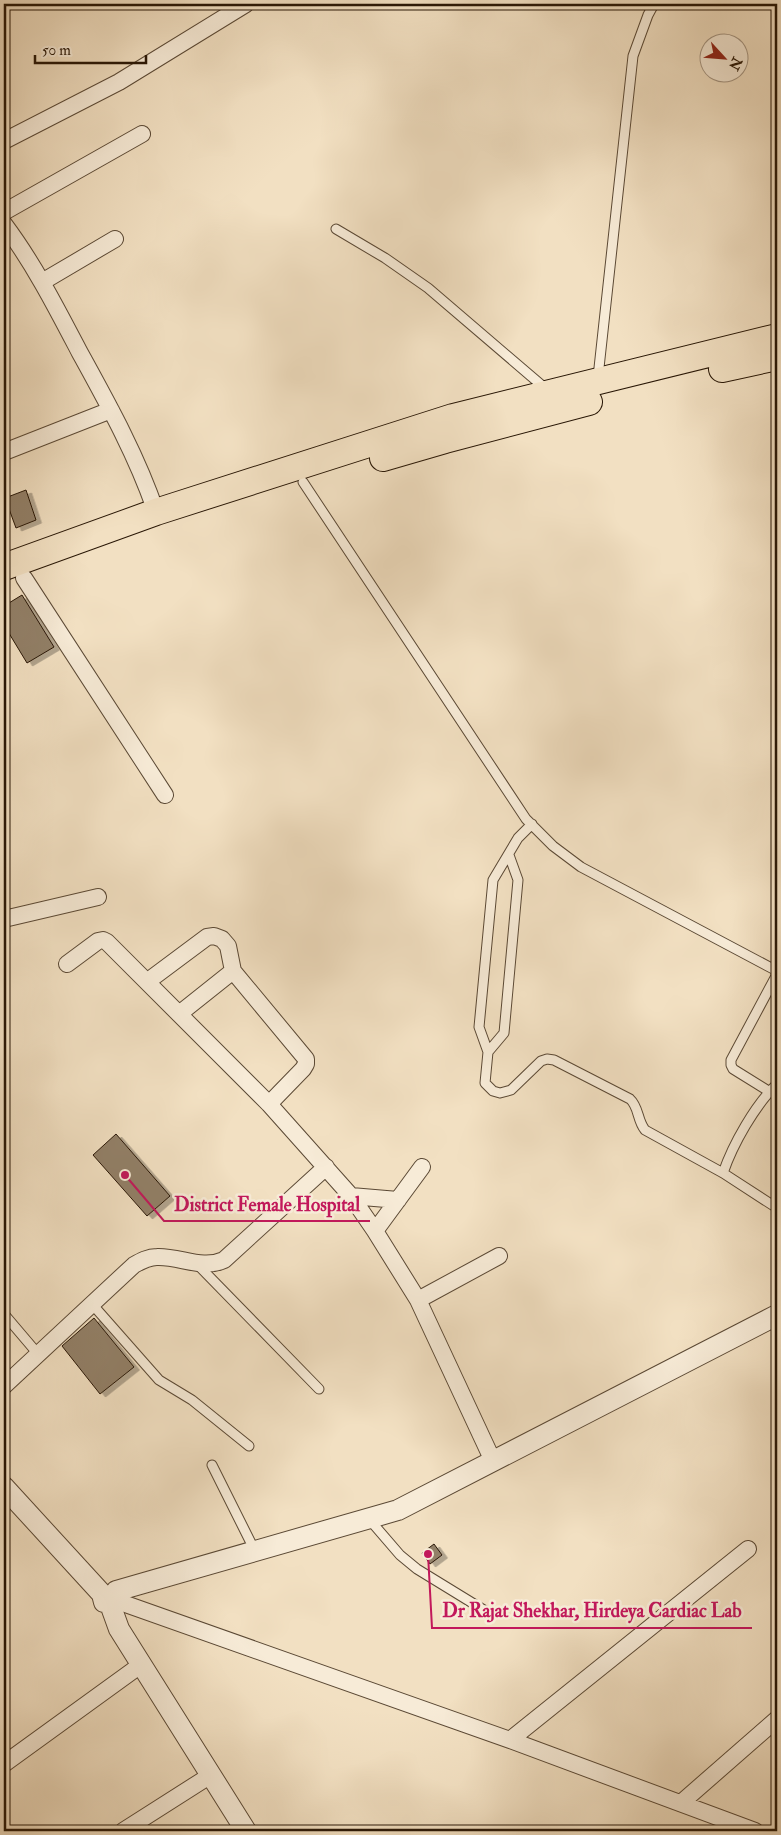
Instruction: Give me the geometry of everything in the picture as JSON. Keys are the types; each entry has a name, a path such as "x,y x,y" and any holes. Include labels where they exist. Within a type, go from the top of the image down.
{"main road":[{"path":"10,577 156,512 453,417 777,337"},
{"path":"10,577 181,518 446,440 777,356"}],"street":[{"path":"4,142 119,82 246,4"},
{"path":"4,212 142,134"},
{"path":"4,224 42,282 111,410 147,485 156,512"},
{"path":"42,282 115,239"},
{"path":"4,452 111,410"},
{"path":"10,577 164,795"},
{"path":"4,919 98,897"},
{"path":"148,981 207,937 214,936 222,939 228,946 233,971 306,1059 304,1069 268,1104"},
{"path":"67,964 98,941 103,940 107,942 148,981 268,1104 351,1196 418,1300 493,1461"},
{"path":"179,1014 233,971"},
{"path":"4,1386 134,1265 146,1258 157,1257 216,1264 224,1260 326,1167"},
{"path":"375,1231 422,1167"},
{"path":"351,1196 398,1200"},
{"path":"418,1300 499,1256"},
{"path":"111,1598 255,1551 398,1510 777,1315"},
{"path":"4,1488 111,1598 510,1740 748,1830"},
{"path":"510,1740 748,1549"},
{"path":"111,1598 119,1629 246,1831"},
{"path":"4,1764 142,1664"},
{"path":"680,1804 777,1719"},
{"path":"123,1831 211,1775"}],"lane":[{"path":"597,382 633,56 654,4"},
{"path":"336,229 385,258 428,288 551,393"},
{"path":"303,482 526,819 553,846 581,867 777,972 731,1060 733,1069 770,1092"},
{"path":"532,824 518,838 494,880 479,1027 488,1052 485,1083 493,1091 500,1093 510,1090 541,1061 547,1059 554,1060 630,1098 635,1105 645,1130 724,1173 777,1208"},
{"path":"488,1052 504,1033 518,880 509,855"},
{"path":"724,1173 730,1153 748,1121 777,1084"},
{"path":"196,1263 320,1389"},
{"path":"92,1304 159,1380 192,1400 249,1446"},
{"path":"4,1314 38,1354"},
{"path":"212,1465 255,1551"},
{"path":"369,1519 400,1555 417,1569 492,1615"}],"building":[{"path":"26,490 36,520 16,528 5,498"},
{"path":"22,595 54,647 27,663 4,625 4,606"},
{"path":"116,1134 170,1196 147,1216 93,1155"},
{"path":"94,1318 134,1367 100,1394 62,1346"},
{"path":"434,1544 442,1555 430,1564 422,1553"}],"place":[{"name":"District Female Hospital","path":"125,1175"},
{"name":"Dr Rajat Shekhar, Hirdeya Cardiac Lab","path":"428,1554"}]}
